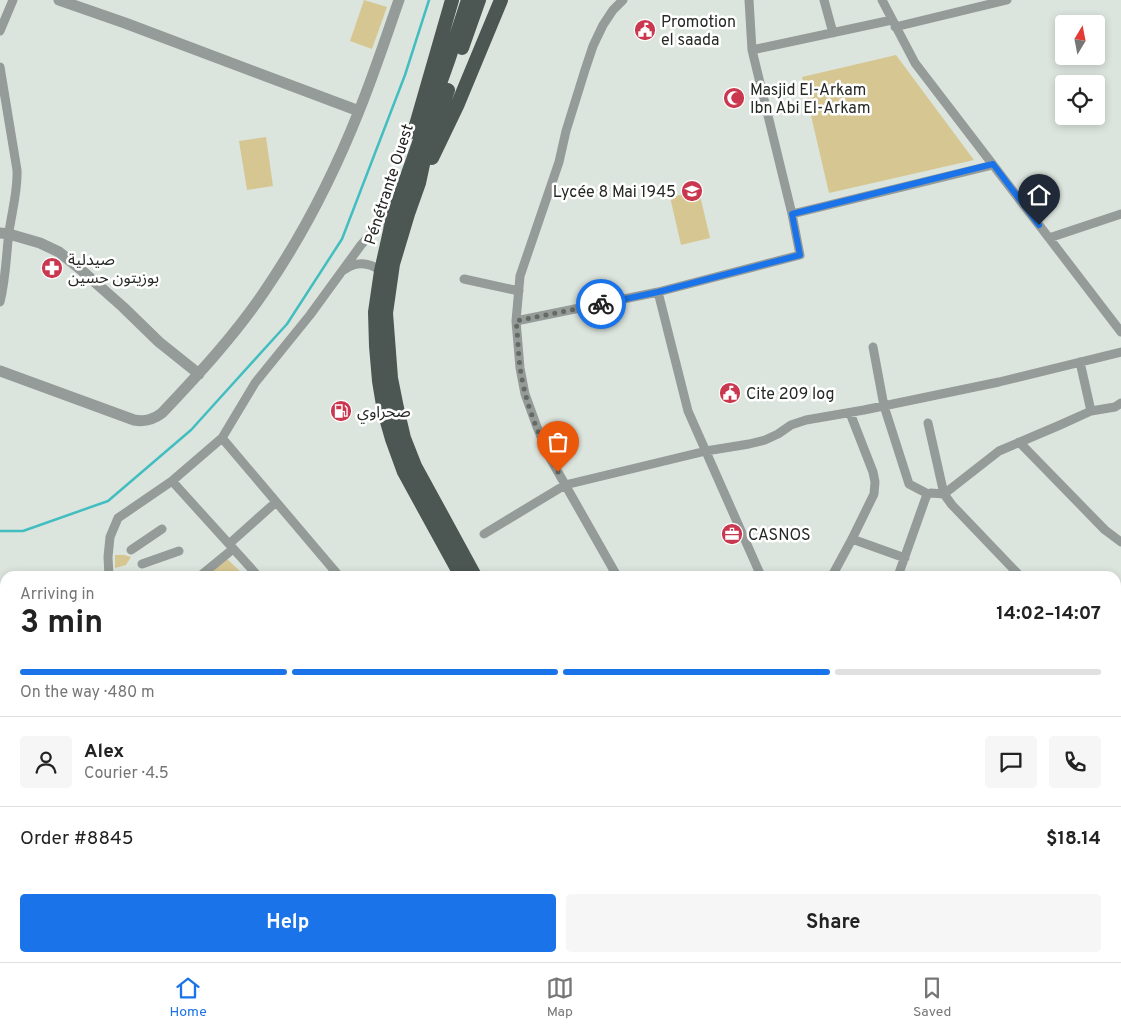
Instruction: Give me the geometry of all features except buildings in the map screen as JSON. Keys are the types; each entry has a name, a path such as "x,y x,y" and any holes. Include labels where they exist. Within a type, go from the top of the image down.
{"highway":[{"path":"412,181 410,150 452,0"},
{"name":"Pénétrante Ouest","path":"468,0 412,181 408,214 393,264 386,313 391,378 404,438 415,466 472,571"},
{"name":"Pénétrante Ouest","path":"458,571 404,472 392,439 384,411 379,381 375,338 375,312 381,271 394,213 425,155 479,0"},
{"path":"412,181 433,156 457,106 501,0"}],"street":[{"path":"0,31 13,0"},
{"path":"59,0 126,23 359,112"},
{"path":"0,370 134,420 149,420 156,418 162,413 232,335 263,294 285,260 309,218 359,112 399,0"},
{"path":"614,571 550,458 536,427 525,394 520,368 516,321 520,276 558,162 585,70 603,25 613,10 623,0"},
{"path":"516,321 658,292 800,255 792,214 752,50 749,0"},
{"path":"824,0 833,33"},
{"path":"882,0 915,63 1121,332"},
{"path":"752,50 833,33 893,24 1007,0"},
{"path":"0,67 18,181 5,234 4,284 0,302"},
{"path":"792,214 993,164"},
{"path":"108,571 110,537 118,518 172,480 222,438 255,383 310,315 371,234 394,213"},
{"path":"1049,238 1121,214"},
{"path":"5,234 40,243 59,252 123,307 159,342 199,374"},
{"path":"342,271 352,265 364,264 381,271"},
{"path":"464,278 519,291"},
{"path":"658,292 688,411 759,571"},
{"path":"873,347 884,406 908,484 928,494 944,494 999,450 1060,426 1090,411 1119,408"},
{"path":"484,534 565,485 765,440 778,434 790,425 806,420 850,413 999,382 1121,352"},
{"path":"1080,362 1090,411"},
{"path":"835,571 874,494 875,482 873,472 850,413"},
{"path":"928,422 944,494 952,505 1015,571"},
{"path":"222,438 336,571"},
{"path":"1019,442 1105,530 1121,542"},
{"path":"172,480 254,571"},
{"path":"900,571 928,494"},
{"path":"205,571 276,502"},
{"path":"131,550 162,529"},
{"path":"852,539 904,558"},
{"path":"142,564 179,551"}],"shaded area":[{"path":"364,0 387,7 372,49 350,41"},
{"path":"896,55 974,160 829,193 802,77"},
{"path":"266,137 273,186 247,190 239,141"},
{"path":"699,191 710,238 681,245 670,197"},
{"path":"115,555 131,557 126,565 115,568"},
{"path":"226,558 240,571 212,571"}],"waterway":[{"path":"0,531 23,531 108,501 191,430 287,324 342,239 405,75 429,0"}],"way so far":[{"path":"558,472 536,427 525,394 520,368 516,321 601,304"}],"place":[{"name":"Promotion el saada","path":"645,30"},
{"name":"Masjid El-Arkam Ibn Abi El-Arkam","path":"734,98"},
{"name":"Lycée 8 Mai 1945","path":"692,191"},
{"name":"صيدلية بوزيتون حسين","path":"52,268"},
{"name":"Cite 209 log","path":"730,393"},
{"name":"صحراوي","path":"341,411"},
{"name":"CASNOS","path":"732,534"}],"route":[{"path":"601,304 658,292 800,255 792,214 993,164 1039,225"}]}
